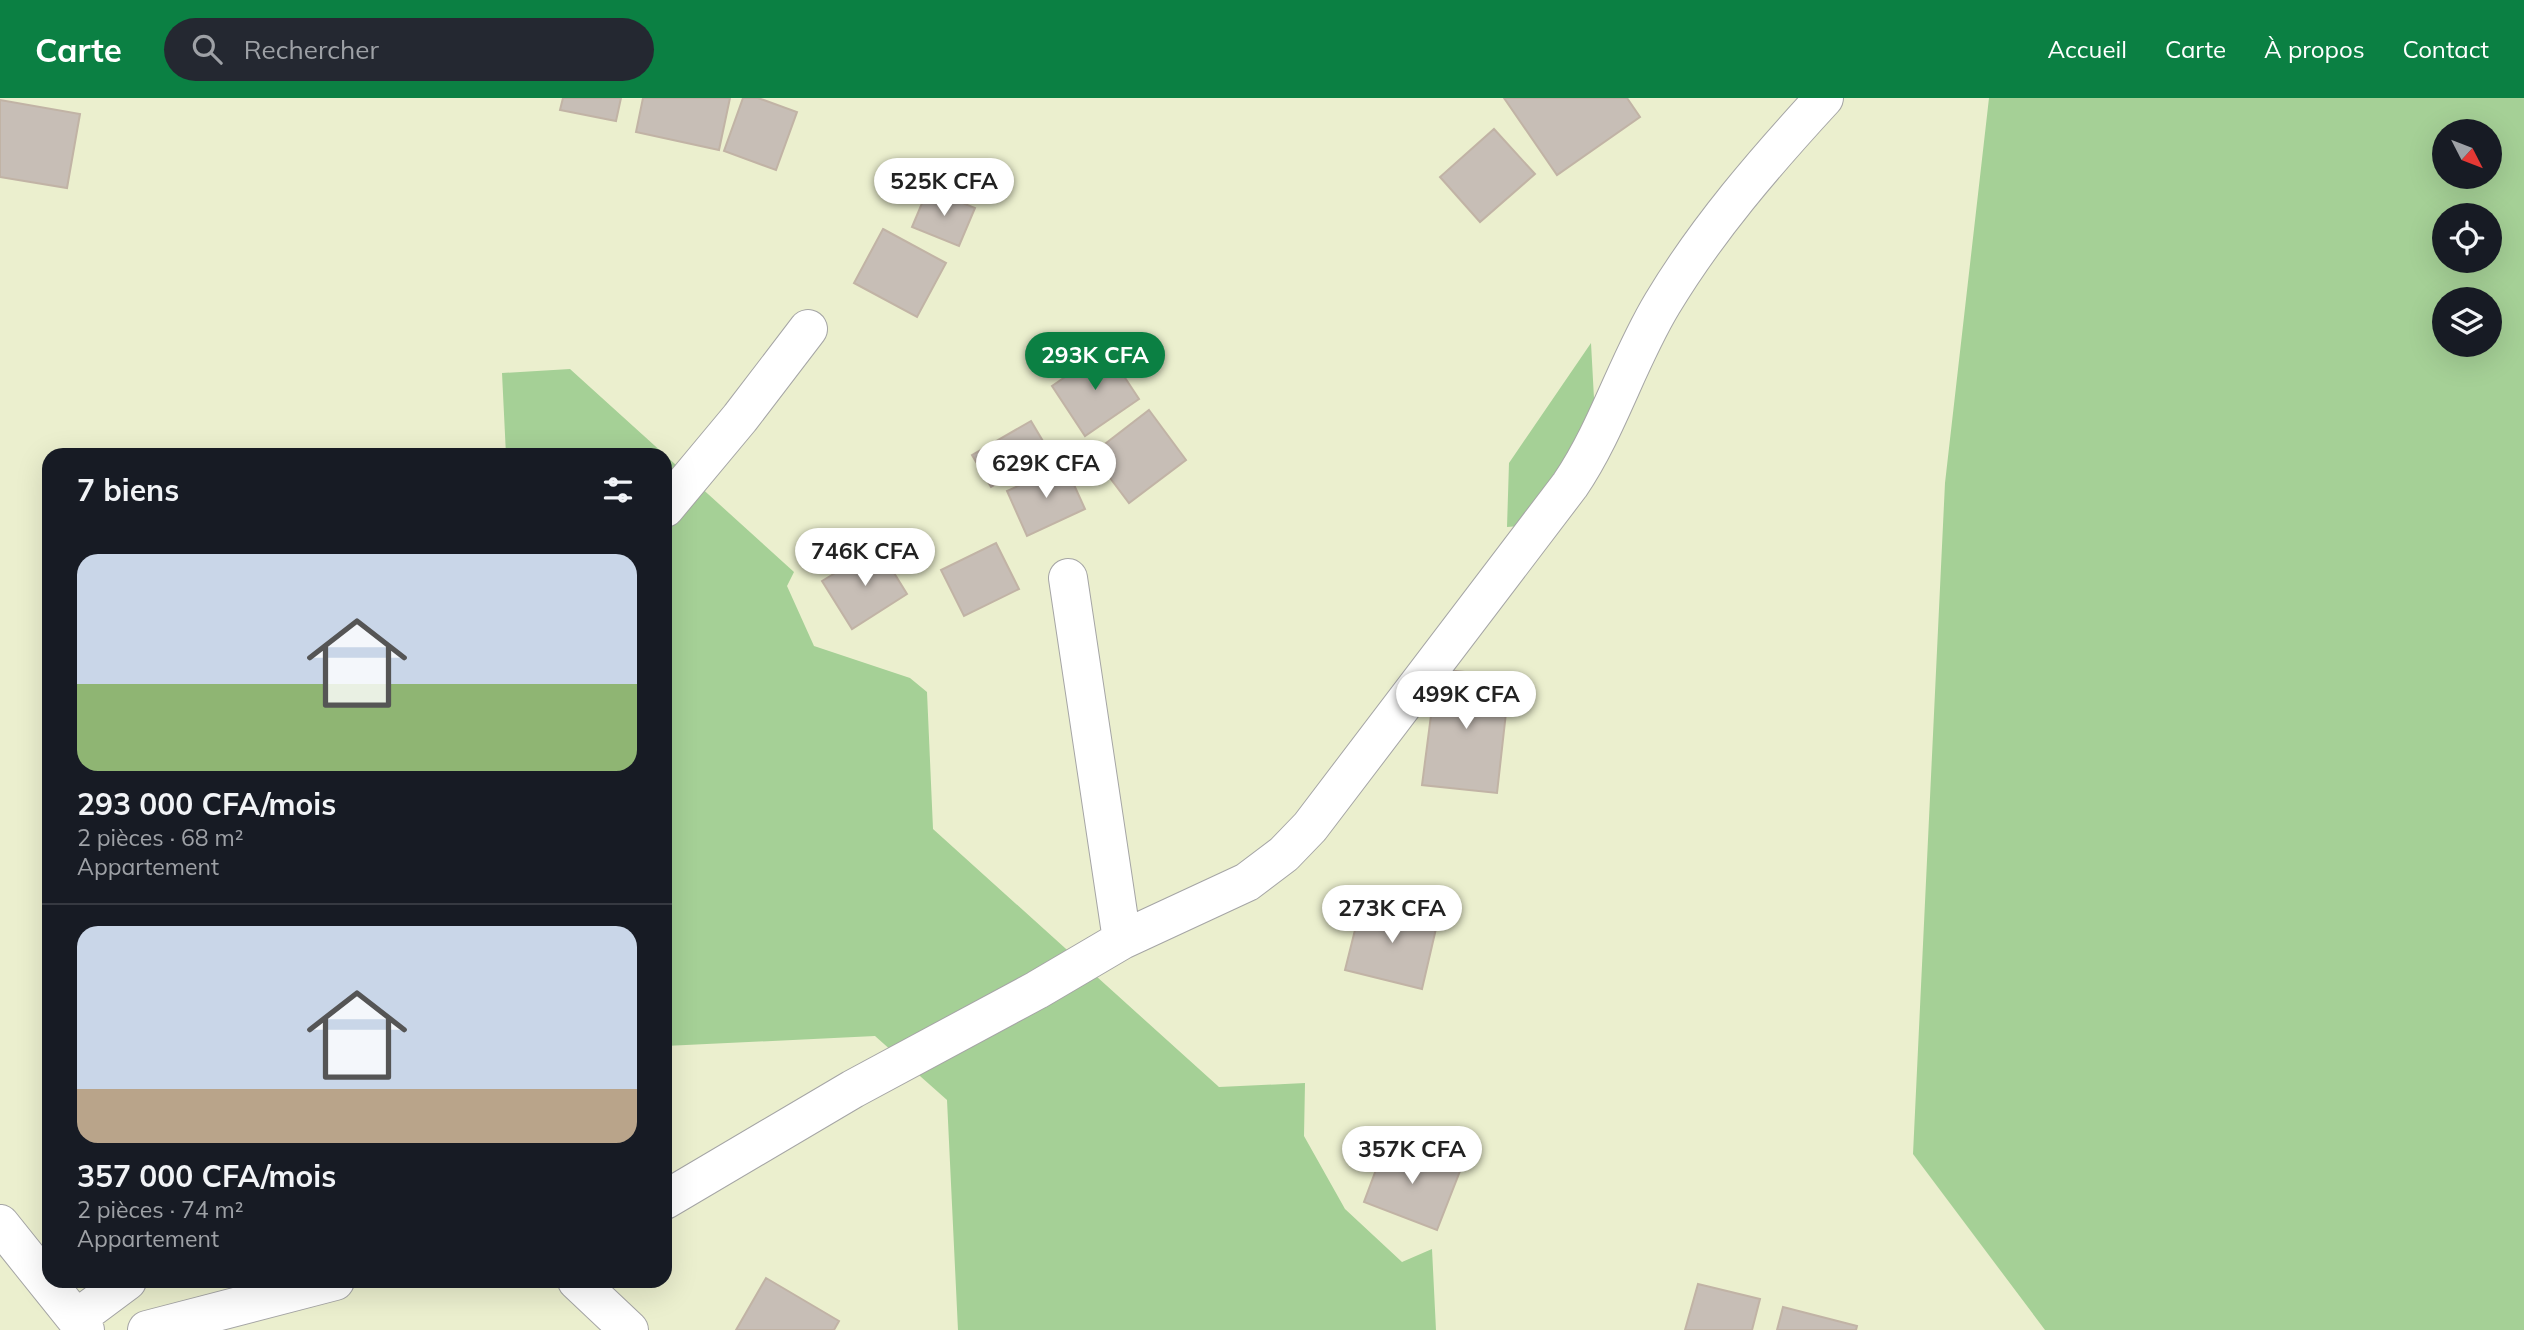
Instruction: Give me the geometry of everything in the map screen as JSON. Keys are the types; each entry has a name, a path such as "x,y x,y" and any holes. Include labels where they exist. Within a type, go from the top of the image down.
{"street":[{"path":"672,1196 853,1089 1037,990 1122,940 1247,881 1283,854 1310,827 1570,485 1587,459 1662,303 1740,194 1824,98"},
{"path":"672,500 740,418 808,329"},
{"path":"1068,578 1122,940"},
{"path":"0,1224 42,1277"},
{"path":"51,1288 80,1325 120,1288"},
{"path":"147,1330 308,1288"},
{"path":"584,1288 629,1330"}],"green space":[{"path":"0,98 2524,98 2524,1330 0,1330"},
{"path":"1989,98 2524,98 2524,1330 2045,1330 1913,1154 1945,483"},
{"path":"1591,343 1597,454 1532,525 1507,527 1509,463"},
{"path":"570,369 657,448 506,448 502,373"},
{"path":"672,461 794,572 787,586 814,646 910,678 927,692 933,829 1219,1087 1305,1083 1304,1136 1345,1209 1402,1262 1432,1249 1436,1330 958,1330 947,1100 875,1036 672,1046"}],"building":[{"path":"563,98 621,98 616,121 560,110"},
{"path":"643,98 730,98 719,150 636,132"},
{"path":"743,98 758,98 797,112 776,170 724,151"},
{"path":"1504,98 1627,98 1640,117 1557,175"},
{"path":"0,100 80,114 67,188 0,177"},
{"path":"1494,129 1535,174 1480,222 1440,177"},
{"path":"928,189 975,208 959,246 912,227"},
{"path":"883,229 946,263 917,317 854,283"},
{"path":"1106,349 1139,399 1085,436 1052,386"},
{"path":"1149,410 1186,460 1129,503 1092,454"},
{"path":"1031,421 1050,453 991,487 972,455"},
{"path":"1065,465 1085,509 1027,536 1007,491"},
{"path":"996,543 1019,589 964,616 941,570"},
{"path":"878,547 907,594 852,629 822,581"},
{"path":"1437,669 1510,677 1497,793 1422,785"},
{"path":"1362,902 1438,920 1422,989 1345,970"},
{"path":"1386,1143 1460,1171 1437,1230 1364,1202"},
{"path":"766,1278 839,1321 834,1330 736,1330"},
{"path":"1698,1284 1760,1299 1752,1330 1685,1330"},
{"path":"1783,1307 1857,1326 1856,1330 1777,1330"}]}
